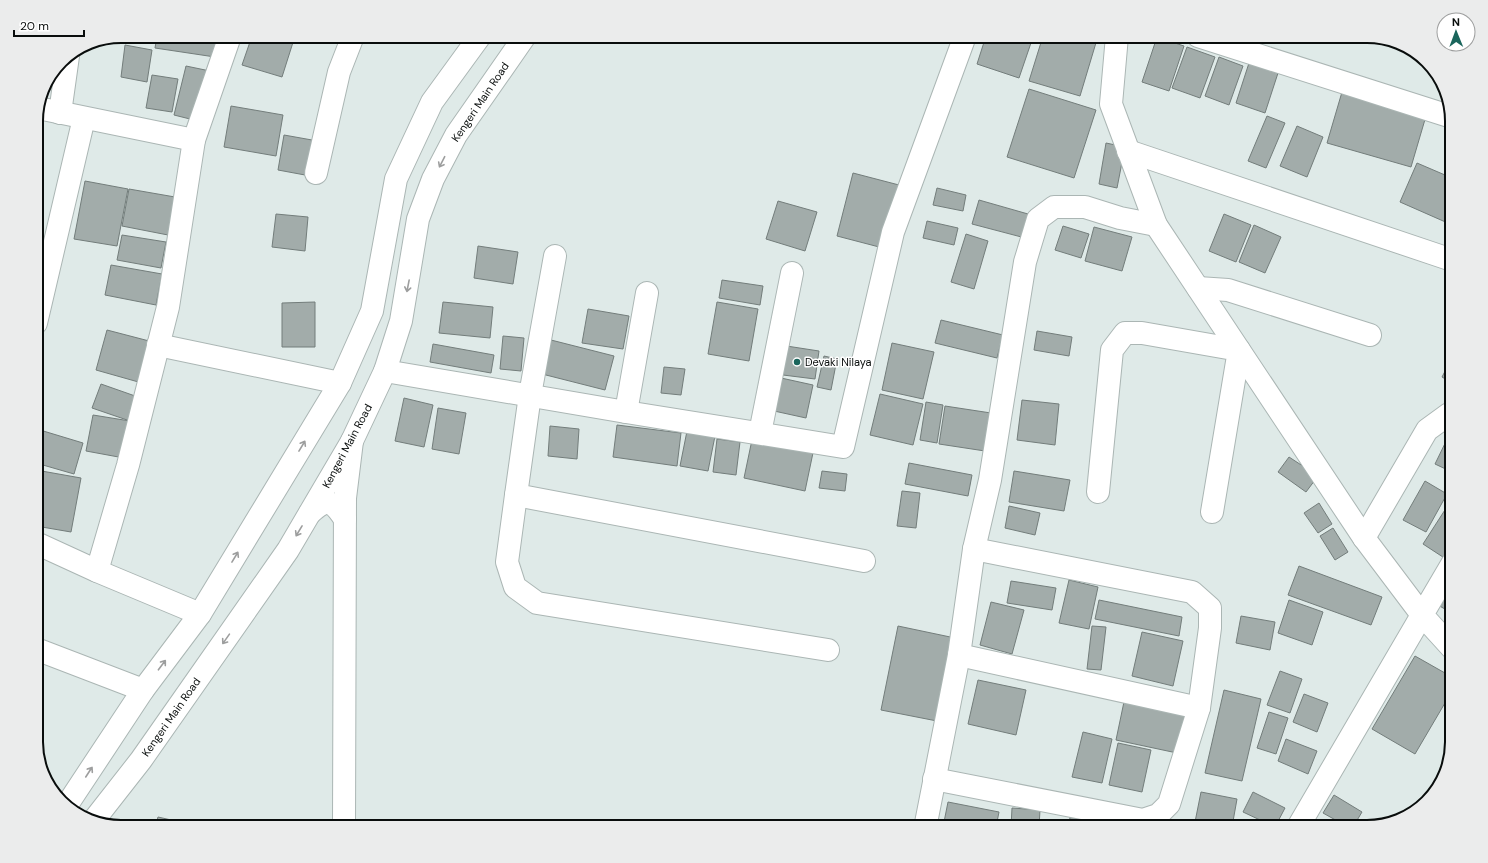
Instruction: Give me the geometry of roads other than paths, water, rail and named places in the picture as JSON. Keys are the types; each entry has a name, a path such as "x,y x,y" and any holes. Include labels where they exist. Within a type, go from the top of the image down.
{"street":[{"path":"97,571 128,465 168,307 194,140 228,43"},
{"path":"316,173 339,72 349,43"},
{"path":"69,800 143,690 200,614 340,383 372,311 396,179 432,102 475,43"},
{"name":"Kengeri Main Road","path":"97,816 141,760 288,550 352,441 385,371 401,321 418,219 433,179 456,135 520,43"},
{"path":"385,371 626,412 843,446 893,232 962,43"},
{"path":"1116,43 1111,104 1156,225 1364,538 1422,615 1445,640"},
{"path":"1220,43 1445,115"},
{"path":"60,113 67,64"},
{"path":"44,109 194,140"},
{"path":"43,294 84,118"},
{"path":"1128,151 1445,258"},
{"path":"927,820 959,655 974,550 990,480 1025,262 1038,219 1054,207 1085,206 1120,218 1156,225"},
{"path":"555,256 530,395 516,495 508,562 515,587 537,603 828,650"},
{"path":"760,433 792,273"},
{"path":"1198,288 1228,290 1370,335"},
{"path":"626,412 647,293"},
{"path":"1098,492 1112,350 1124,333 1142,333 1239,350"},
{"path":"158,345 340,383"},
{"path":"1212,512 1239,350"},
{"path":"1364,538 1427,430 1445,417"},
{"path":"344,820 345,498 352,441"},
{"path":"516,495 864,561"},
{"path":"310,512 320,503 327,502 336,506 345,519"},
{"path":"43,546 97,571 200,614"},
{"path":"934,779 1143,820 1158,816 1169,804 1199,708 1210,628 1210,608 1192,592 974,550"},
{"path":"1302,820 1445,576"},
{"path":"43,653 143,690"},
{"path":"959,655 1199,708"}],"place":[{"name":"Devaki Nilaya","path":"797,362"}]}
